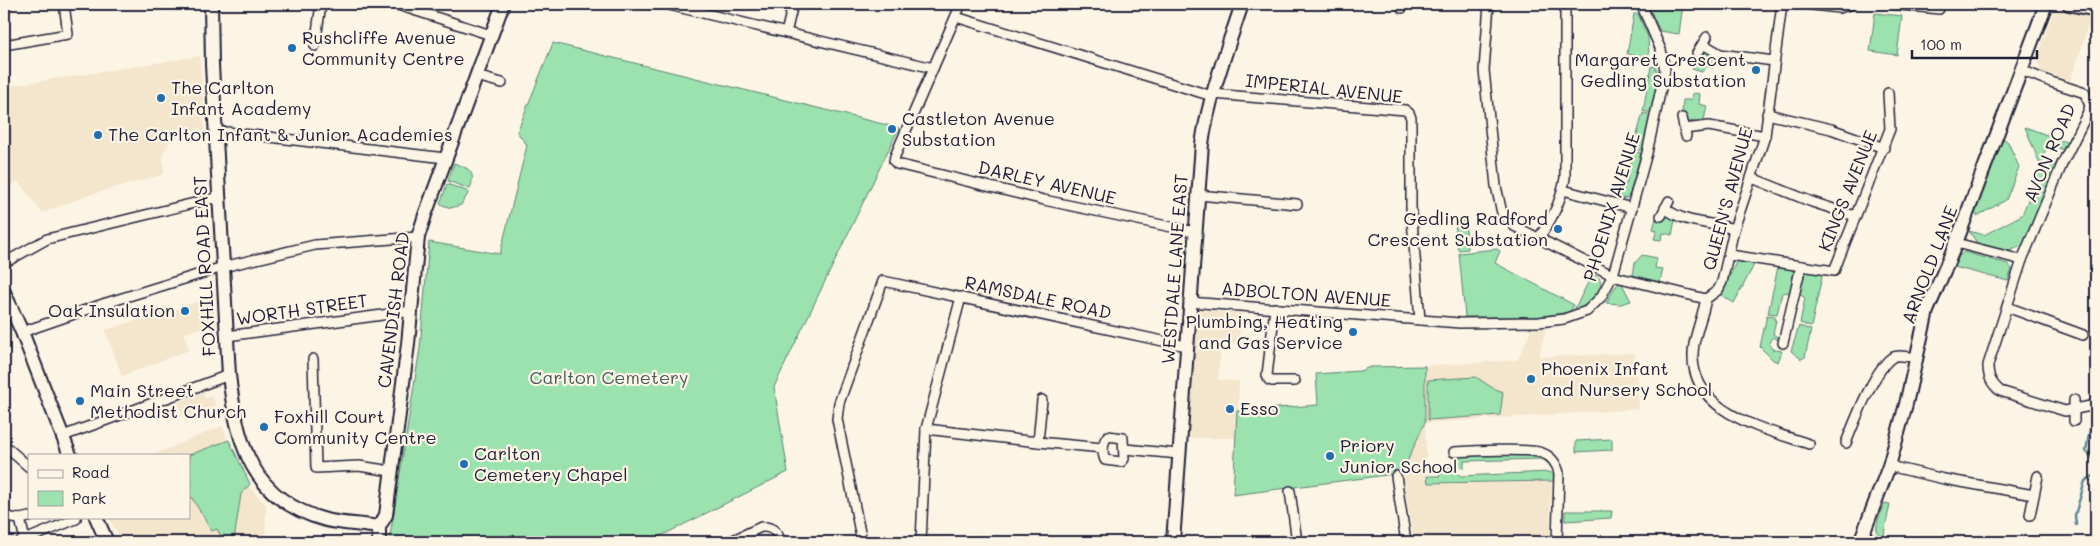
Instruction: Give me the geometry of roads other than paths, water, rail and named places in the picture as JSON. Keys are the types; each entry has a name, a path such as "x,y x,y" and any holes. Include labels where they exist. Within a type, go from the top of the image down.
{"street":[{"path":"4,45 68,34 64,4"},
{"name":"FOXHILL ROAD EAST","path":"211,4 215,133 229,375 240,439 260,479 275,494 292,506 326,520 379,527"},
{"path":"315,46 321,4"},
{"path":"395,4 491,35"},
{"name":"CAVENDISH ROAD","path":"379,542 379,527 386,514 412,311 418,237 445,158 503,4"},
{"path":"665,4 934,68 961,4"},
{"path":"786,33 793,4"},
{"name":"WESTDALE LANE EAST","path":"1173,542 1202,144 1213,95 1242,4"},
{"path":"1489,4 1484,70 1496,186 1504,216 1514,226 1538,239 1613,275 1643,285 1706,300 1694,345 1698,380 1706,395 1724,411 1744,421 1809,444"},
{"path":"1538,239 1556,212 1565,178 1565,4"},
{"name":"PHOENIX AVENUE","path":"1420,320 1460,324 1526,322 1578,316 1587,312 1601,297 1613,275 1657,114 1666,70 1661,50 1641,4"},
{"name":"QUEEN'S AVENUE","path":"1706,300 1718,290 1722,282 1730,255 1734,228 1765,136 1782,4"},
{"path":"1804,4 1839,8 1852,4"},
{"path":"1892,4 1939,10"},
{"name":"ARNOLD LANE","path":"1862,539 1889,466 1928,311 1956,243 2046,4"},
{"path":"2069,4 2096,10"},
{"name":"IMPERIAL AVENUE","path":"956,17 1213,95 1405,110 1411,118 1413,250 1420,320"},
{"path":"1697,53 1705,41 1720,54 1774,60"},
{"name":"DARLEY AVENUE","path":"934,68 894,161 900,166 1195,232"},
{"name":"AVON ROAD","path":"2021,70 2051,82 2085,92 2090,106 2055,181 2022,260 1988,365 1988,375 1993,385 2000,391 2065,411 2076,406"},
{"path":"476,76 502,83"},
{"name":"KINGS AVENUE","path":"1801,266 1834,272 1890,129 1888,93"},
{"path":"1767,114 1831,129 1884,148"},
{"path":"1682,118 1685,132 1709,126 1765,136"},
{"path":"215,133 227,132 445,158"},
{"path":"1752,178 1812,202 1852,215 1855,218"},
{"path":"1563,190 1632,208"},
{"path":"1198,195 1297,204"},
{"path":"4,263 47,240 219,197"},
{"path":"1665,208 1678,216 1691,220 1734,228"},
{"path":"22,332 106,303 223,267 315,245 418,237"},
{"path":"1956,243 2022,260"},
{"path":"1730,255 1801,266 1783,343"},
{"name":"RAMSDALE ROAD","path":"862,542 837,419 839,403 883,281 1186,346"},
{"path":"4,292 22,332 70,454"},
{"path":"921,542 926,430 960,298"},
{"name":"ADBOLTON AVENUE","path":"1189,302 1420,320"},
{"path":"2007,307 2072,335 2083,335"},
{"path":"1275,308 1268,380 1295,381"},
{"name":"WORTH STREET","path":"227,336 412,311"},
{"path":"1846,443 1864,400 1883,367 1893,357 1916,358"},
{"path":"313,359 316,468 359,466 391,471"},
{"path":"63,436 229,375"},
{"path":"1038,442 1042,400"},
{"path":"2074,421 2076,406 2096,405"},
{"path":"926,430 1103,448"},
{"path":"1108,436 1120,436 1125,441 1124,459 1121,462 1105,460 1103,448 1108,436"},
{"path":"4,445 28,466"},
{"path":"1124,449 1179,454"},
{"path":"1454,452 1534,451 1550,457 1556,464 1559,473 1557,542"},
{"path":"1889,466 1944,479 2034,495"},
{"path":"1396,476 1406,542"},
{"path":"2030,515 2038,476"},
{"path":"1290,491 1297,542"},
{"path":"4,517 24,518 22,541 76,519"},
{"path":"96,518 107,542"},
{"path":"729,542 761,527 766,527 773,529 781,542"},
{"path":"1862,539 1878,542"}],"waterway":[{"path":"2092,418 2086,451 2096,461"},
{"path":"2076,525 2075,515 2085,481 2095,475 2096,466"}],"place":[{"name":"Rushcliffe Avenue Community Centre","path":"292,48"},
{"name":"Margaret Crescent Gedling Substation","path":"1756,70"},
{"name":"The Carlton Infant Academy","path":"161,98"},
{"name":"Castleton Avenue Substation","path":"892,129"},
{"name":"The Carlton Infant & Junior Academies","path":"98,135"},
{"name":"Gedling Radford Crescent Substation","path":"1558,229"},
{"name":"Oak Insulation","path":"185,311"},
{"name":"Plumbing, Heating and Gas Service","path":"1353,332"},
{"name":"Phoenix Infant and Nursery School","path":"1531,379"},
{"name":"Main Street Methodist Church","path":"80,401"},
{"name":"Esso","path":"1230,409"},
{"name":"Foxhill Court Community Centre","path":"264,427"},
{"name":"Priory Junior School","path":"1330,456"},
{"name":"Carlton Cemetery Chapel","path":"464,464"}],"park label":[{"name":"Carlton Cemetery","path":"609,378"}]}
